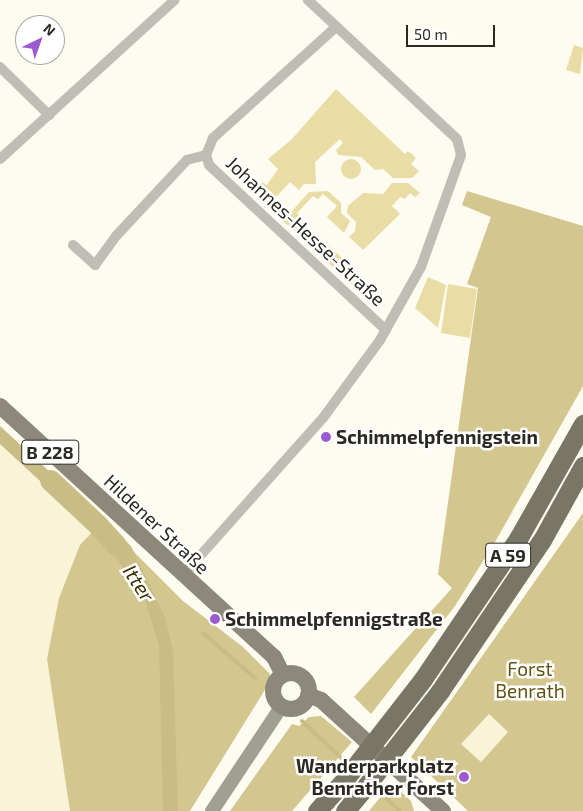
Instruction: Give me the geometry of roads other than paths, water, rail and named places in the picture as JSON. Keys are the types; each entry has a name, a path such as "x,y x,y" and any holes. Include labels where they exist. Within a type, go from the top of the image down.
{"highway":[{"name":"A 59","path":"317,811 346,778 423,679 519,537 583,424"},
{"name":"A 59","path":"345,811 440,691 542,540 583,466"}],"main road":[{"name":"Hildener Straße","path":"0,406 274,657 283,675"},
{"path":"283,675 300,675 307,684 308,695 300,707 290,710 281,707 274,698 272,687 283,675"},
{"path":"308,695 321,700 443,811"},
{"path":"212,811 281,707"}],"street":[{"path":"0,159 176,0"},
{"path":"183,575 322,418 386,330 409,293 430,244 456,173 460,146 308,0"},
{"name":"Johannes-Hesse-Straße","path":"336,27 213,138 206,155 209,164 386,330"},
{"path":"0,67 48,115"},
{"name":"Johannes-Hesse-Straße","path":"73,245 95,265 117,235 187,160 206,155"}],"water":[{"path":"0,426 75,495 66,505 0,444"},
{"path":"103,520 131,546 165,617 173,651 178,811 163,811 159,646 145,600 96,528"}],"waterway":[{"name":"Itter","path":"50,480 98,525 117,546"},
{"path":"203,633 255,678"},
{"path":"302,721 350,766"},
{"path":"372,785 400,811"}],"place":[{"name":"Schimmelpfennigstein","path":"326,437"},
{"name":"Schimmelpfennigstraße","path":"215,619"},
{"name":"Wanderparkplatz Benrather Forst","path":"464,777"}],"park label":[{"name":"Forst Benrath","path":"530,680"}]}
